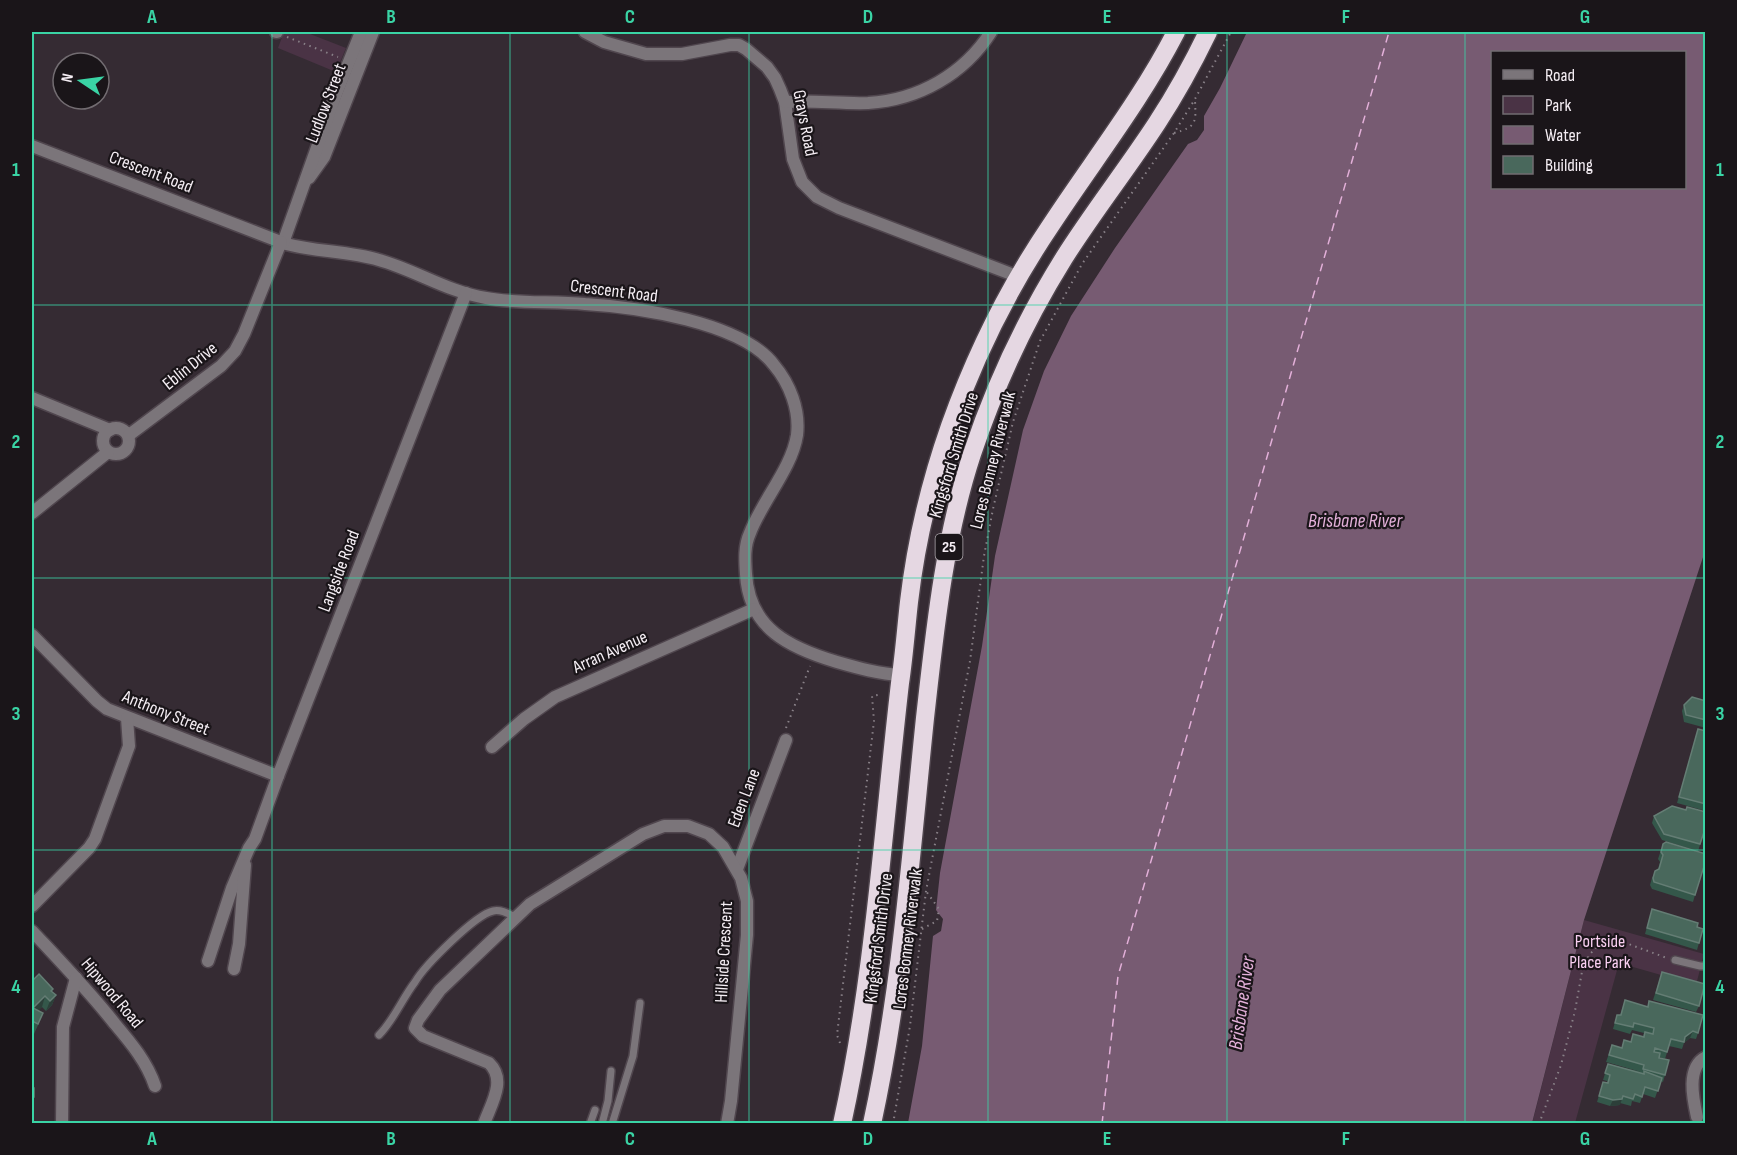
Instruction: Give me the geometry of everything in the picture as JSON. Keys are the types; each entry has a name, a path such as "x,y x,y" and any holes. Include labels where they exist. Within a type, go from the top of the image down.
{"highway":[{"name":"Kingsford Smith Drive","path":"842,1124 854,1070 865,1001 915,564 921,528 941,456 974,365 1004,302 1048,228 1142,93 1176,32"},
{"name":"Kingsford Smith Drive","path":"872,1124 888,1041 897,977 938,608 952,532 972,454 1006,368 1044,293 1086,225 1158,122 1208,32"}],"street":[{"name":"Ludlow Street","path":"282,242 361,32"},
{"name":"Ludlow Street","path":"305,184 324,157 374,32"},
{"name":"Grays Road","path":"585,32 604,42 646,54 682,54 739,45 752,54 771,73 778,84 785,102 788,138 797,172 806,187 817,197 851,213 1019,277"},
{"path":"785,102 868,103 912,94 945,79 975,53 991,32"},
{"name":"Crescent Road","path":"32,146 282,242 314,250 381,260 466,293 496,299 634,309 688,321 744,340 761,351 774,364 796,406 798,421 796,438 788,460 750,533 745,551 747,589 754,609 772,631 798,649 872,672 901,675"},
{"name":"Eblin Drive","path":"129,435 221,366 235,351 241,343 282,242"},
{"name":"Langside Road","path":"208,960 232,888 255,839 466,293"},
{"path":"32,398 110,430 121,429 129,435 130,443 126,451 115,455 108,452 103,441 110,430"},
{"path":"32,513 108,452"},
{"name":"Arran Avenue","path":"492,747 524,718 555,697 754,609"},
{"name":"Anthony Street","path":"32,635 107,709 278,776"},
{"path":"32,906 94,842 128,752 130,740 127,718"},
{"name":"Eden Lane","path":"737,869 785,737"},
{"name":"Hillside Crescent","path":"484,1124 499,1079 494,1068 426,1038 418,1032 415,1026 418,1020 440,990 515,917 560,885 643,834 664,826 688,826 709,834 723,847 737,869 746,894 747,923 727,1124"},
{"name":"Langside Road","path":"234,969 245,886 245,861"},
{"name":"Hipwood Road","path":"32,931 76,978 134,1047 155,1086"},
{"path":"62,1124 63,1026 76,978"},
{"path":"1699,1116 1691,1088 1697,1064 1706,1057"}],"lane":[{"path":"379,1035 390,1023 423,970 473,923 495,911 515,917"},
{"path":"1673,960 1706,966"},
{"path":"612,1124 633,1056 640,1003"},
{"path":"602,1124 608,1101 611,1071"},
{"path":"590,1124 595,1110"}],"path":[{"name":"Lores Bonney Riverwalk","path":"893,1124 910,1026 926,891 970,661 991,518 1013,422 1040,341 1082,264 1174,133 1231,32"},
{"path":"278,33 342,58"},
{"path":"1174,133 1187,129 1195,121 1195,99"},
{"path":"785,737 807,672"},
{"path":"841,1049 837,1035 874,721 872,696 878,695"},
{"path":"922,929 937,921 939,909 926,891"},
{"path":"1539,1124 1561,1065 1575,1011 1583,966 1590,954 1597,947 1608,943 1623,942 1673,960"}],"green space":[{"path":"284,32 305,32 346,48 336,72 278,48"},
{"name":"Portside Place Park","path":"1584,920 1704,954 1696,985 1619,963 1575,1123 1532,1124"}],"water":[{"name":"Brisbane River","path":"1247,32 1705,32 1705,551 1584,920 1532,1123 908,1123 922,1046 933,936 941,931 943,919 936,910 940,873 982,646 995,556 1023,430 1044,371 1071,316 1115,248 1188,144 1197,140 1204,130 1204,116"}],"building":[{"path":"1692,697 1706,701 1706,720 1686,715 1684,705"},
{"path":"1698,729 1706,731 1706,804 1679,797"},
{"path":"1672,806 1706,812 1706,829 1700,844 1664,834 1654,816"},
{"path":"1666,842 1706,854 1695,895 1654,882 1655,871 1659,869 1663,855 1661,852 1663,844"},
{"path":"1652,909 1698,923 1697,927 1703,929 1699,943 1647,928"},
{"path":"1662,972 1705,984 1699,1006 1656,993"},
{"path":"39,974 56,995 50,1001 45,996 33,1008 43,1013 38,1024 32,1021 32,981"},
{"path":"1625,1000 1648,1007 1649,1001 1703,1015 1698,1033 1693,1031 1685,1037 1684,1042 1671,1039 1667,1052 1655,1048 1654,1052 1660,1053 1659,1058 1669,1060 1665,1075 1643,1069 1644,1065 1609,1055 1612,1045 1622,1048 1624,1040 1631,1042 1633,1034 1644,1037 1645,1032 1653,1034 1654,1028 1634,1023 1633,1027 1615,1023 1617,1015 1621,1015"},
{"path":"1608,1064 1644,1074 1644,1071 1662,1078 1658,1091 1645,1087 1642,1097 1635,1094 1633,1099 1623,1096 1622,1099 1613,1100 1599,1096 1603,1082 1608,1083 1610,1075 1605,1073"}],"ferry route":[{"path":"1102,1124 1118,976 1389,32"}]}
